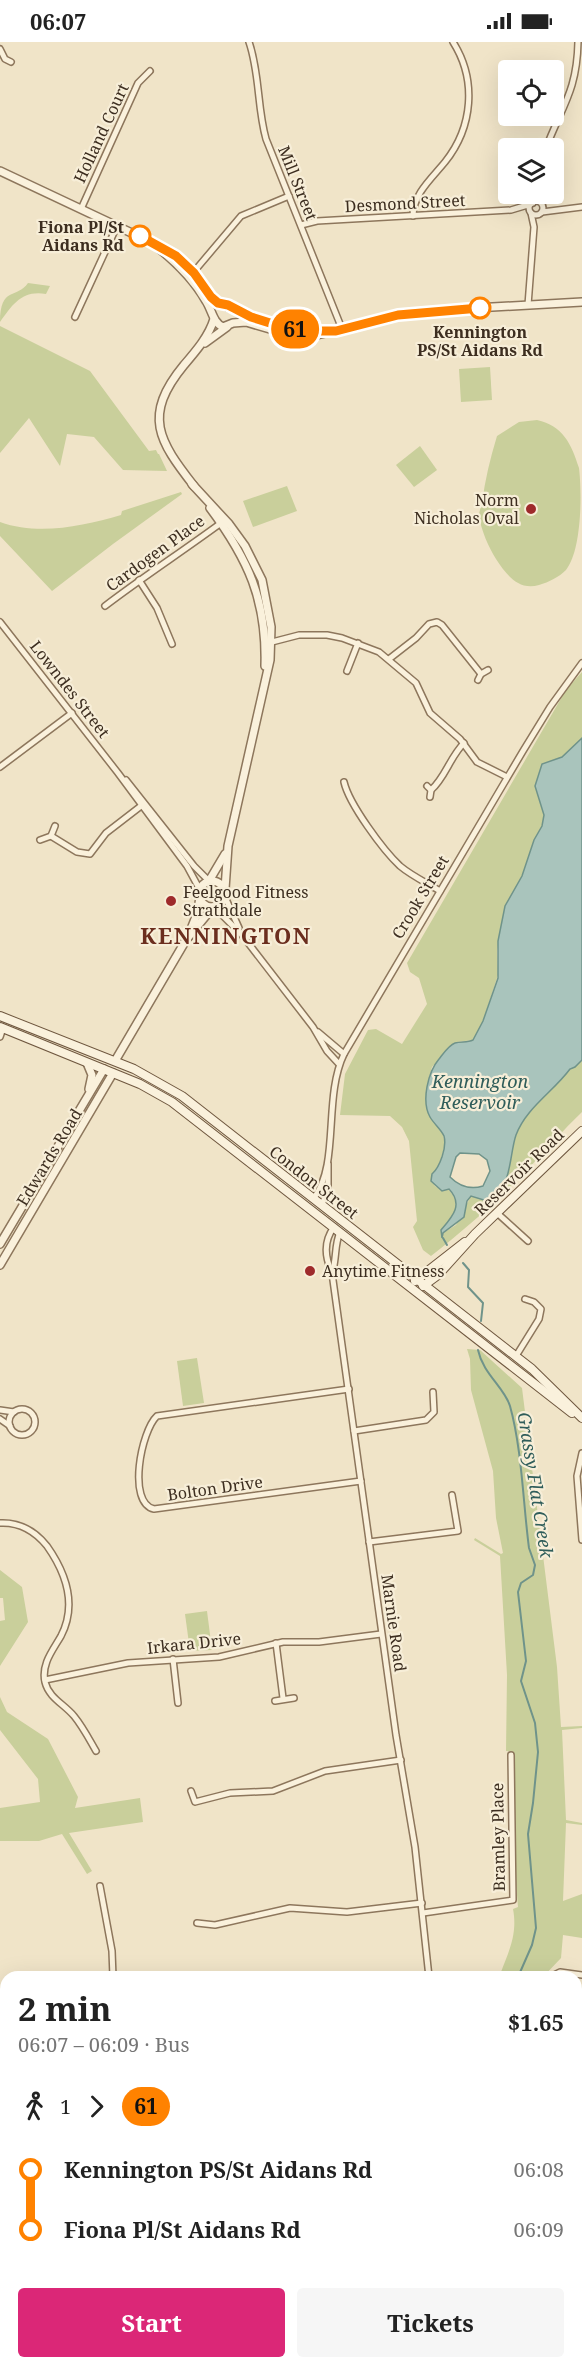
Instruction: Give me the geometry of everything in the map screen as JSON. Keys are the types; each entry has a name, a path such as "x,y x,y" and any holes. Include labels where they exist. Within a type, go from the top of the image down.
{"main road":[{"name":"Condon Street","path":"0,1016 145,1073 172,1089 516,1356 562,1396 582,1419"},
{"name":"Condon Street","path":"1,1025 155,1092 179,1107 582,1419"},
{"name":"Edwards Road","path":"104,1069 115,1061"},
{"name":"Edwards Road","path":"113,1073 115,1061"},
{"name":"Reservoir Road","path":"425,1285 445,1268 496,1213 582,1131"},
{"name":"Marnie Road","path":"337,1230 341,1219"},
{"name":"Reservoir Road","path":"410,1286 475,1234"},
{"path":"410,1286 425,1285"}],"street":[{"name":"Mill Street","path":"249,42 256,68 264,129 339,330"},
{"path":"413,216 413,207 418,196 452,153 467,120 470,94 468,78 464,62 453,42"},
{"path":"550,138 573,85 578,42"},
{"path":"0,49 8,61 0,66"},
{"name":"Holland Court","path":"81,209 138,83 150,71"},
{"path":"573,85 581,85"},
{"path":"0,171 152,243 172,258 214,300 222,305 228,305 234,310 259,320 286,328 315,331 339,330"},
{"path":"191,275 241,216 289,196"},
{"name":"Desmond Street","path":"511,210 529,204"},
{"path":"528,305 534,227 532,204"},
{"path":"540,204 542,209"},
{"path":"534,227 542,209 540,204"},
{"path":"542,209 582,207"},
{"name":"Desmond Street","path":"301,225 317,221 511,210 531,213 542,209"},
{"path":"75,317 117,226"},
{"path":"191,275 218,324 251,323 278,332 301,335 323,334 398,315 582,302"},
{"path":"222,305 216,309 210,330 166,391 160,419 163,440 168,452 239,549 251,575"},
{"path":"196,350 230,325 236,317 234,310"},
{"path":"192,484 229,524 245,546 262,580 272,642 228,846 225,893 220,905 213,907"},
{"name":"Cardogen Place","path":"105,606 221,523"},
{"path":"245,546 243,549 264,625 264,686"},
{"path":"139,580 157,608 172,644"},
{"path":"389,659 429,624 440,619 479,677 488,670"},
{"name":"Lowndes Street","path":"0,621 187,866 200,894"},
{"path":"272,642 312,634 334,636 358,644 389,659 416,682 430,713 464,743 480,764 507,777"},
{"path":"347,671 358,644"},
{"name":"Crook Street","path":"322,1205 328,1188 327,1162 332,1092 339,1064 507,777 550,707 582,663"},
{"path":"0,766 72,713"},
{"path":"430,797 429,788 436,784 464,743"},
{"name":"Lowndes Street","path":"118,773 133,787 194,866 209,881"},
{"path":"344,782 348,797 396,861 440,891"},
{"path":"51,836 76,852 90,854 106,833 141,806"},
{"path":"40,840 51,836 55,826"},
{"path":"228,846 200,894 205,905 213,907 242,935 339,1064"},
{"path":"209,881 219,883 242,935"},
{"name":"Edwards Road","path":"115,1061 186,940 197,914 200,894"},
{"name":"Edwards Road","path":"186,940 213,907"},
{"path":"0,1037 1,1025"},
{"path":"313,1027 344,1054"},
{"path":"87,1063 92,1080 87,1098"},
{"name":"Edwards Road","path":"0,1244 104,1069"},
{"name":"Edwards Road","path":"0,1265 113,1073"},
{"name":"Crook Street","path":"314,1198 320,1188 327,1162"},
{"path":"496,1213 528,1241"},
{"name":"Marnie Road","path":"337,1230 328,1238 326,1248 332,1273 349,1389 381,1634 414,1837 428,1971"},
{"path":"516,1356 539,1319 541,1309 534,1302 525,1299"},
{"name":"Bolton Drive","path":"349,1389 157,1416 150,1426 139,1459 141,1485 144,1503 154,1509 361,1481"},
{"path":"354,1431 426,1420 434,1412 433,1392"},
{"path":"0,1410 14,1412 25,1410 31,1413 35,1420 34,1427 29,1433 22,1435 15,1433 0,1419"},
{"path":"10,1426 9,1420 14,1412"},
{"path":"582,1453 577,1471 582,1540"},
{"path":"369,1542 458,1531 452,1495"},
{"path":"0,1523 18,1524 38,1537 54,1557 67,1587 68,1618 46,1664 45,1680 50,1693 77,1720 96,1751"},
{"name":"Irkara Drive","path":"45,1680 128,1663 229,1656 276,1643 319,1642 381,1634"},
{"path":"276,1643 283,1698"},
{"path":"173,1659 178,1703"},
{"path":"275,1701 294,1698"},
{"name":"Bramley Place","path":"423,1914 513,1900 511,1755"},
{"path":"191,1791 195,1802 230,1793 266,1792 325,1771 401,1760"},
{"path":"100,1886 112,1951 113,1971"},
{"path":"197,1923 215,1925 291,1908 347,1912 422,1903"}],"green space":[{"path":"28,283 50,286 46,294 24,296 9,309 0,322 6,298 24,288"},
{"path":"0,326 90,371 149,451 156,450 167,471 123,470 94,437 67,434 60,466 29,418 0,453"},
{"path":"490,367 492,400 461,402 459,369"},
{"name":"Norm Nicholas Oval","path":"537,420 560,431 573,451 579,468 580,520 575,549 566,570 550,581 525,586 513,580 496,559 488,544 479,516 497,436 519,422"},
{"path":"420,446 437,470 414,487 396,465"},
{"path":"287,486 297,511 253,527 243,501"},
{"path":"181,492 182,494 52,591 0,536 0,522 45,529 76,526 121,515 122,511"},
{"path":"582,672 582,738 562,757 542,764 535,786 544,815 542,826 534,840 522,876 505,906 497,951 498,975 483,1021 473,1040 457,1042 432,1067 429,1078 427,1105 429,1115 443,1134 445,1145 438,1168 432,1174 431,1179 442,1191 448,1189 453,1195 456,1206 452,1216 441,1230 443,1237 443,1233 456,1225 471,1196 487,1201 501,1190 520,1125 540,1100 582,1060 582,1112 505,1192 431,1256 423,1250 413,1227 417,1221 409,1141 402,1127 390,1116 340,1115 345,1074 368,1030 376,1029 402,1044 427,1004 419,978 410,972 407,963 566,690"},
{"path":"467,1349 480,1350 522,1388 557,1667 561,1727 582,1726 582,1728 562,1730 566,1820 582,1823 582,1825 566,1823 563,1901 582,1894 582,1938 563,1935 561,1958 549,1971 501,1971 513,1936 513,1909 518,1907 514,1859 514,1752 506,1751 507,1675 500,1556 474,1540 475,1538 501,1554 503,1553 496,1518 493,1471 471,1390 470,1359"},
{"path":"197,1358 204,1403 183,1406 177,1361"},
{"path":"0,1570 22,1587 28,1622 0,1666 0,1621 5,1620 3,1598 0,1598"},
{"path":"207,1611 212,1650 190,1651 185,1614"},
{"path":"0,1697 7,1712 48,1739 78,1797 75,1808 140,1798 143,1822 69,1833 92,1871 87,1874 62,1834 39,1841 0,1841 0,1808 40,1802 38,1779 0,1730"}],"water":[{"name":"Kennington Reservoir","path":"582,738 582,1060 570,1069 520,1125 501,1190 487,1201 471,1196 467,1201 464,1217 443,1233 442,1238 441,1230 455,1211 456,1200 449,1189 442,1191 431,1181 432,1174 438,1167 442,1156 445,1141 443,1133 427,1110 427,1087 435,1065 446,1050 455,1043 473,1040 483,1021 498,978 498,941 505,906 522,876 534,840 542,826 544,815 535,786 542,764 562,757","holes":["460,1153 479,1154 487,1160 490,1171 483,1186 474,1188 465,1186 450,1177 456,1157"]}],"waterway":[{"name":"Grassy Flat Creek","path":"443,1238 447,1245"},
{"name":"Grassy Flat Creek","path":"463,1263 469,1270 468,1287 483,1303 481,1321"},
{"name":"Grassy Flat Creek","path":"478,1350 484,1366 510,1406 520,1458 529,1548 535,1565 533,1575 521,1583 518,1592 526,1661 521,1681 535,1723 538,1752 528,1834 536,1928 532,1945 521,1971"}],"bus line":[{"name":"61","path":"140,236 176,256 194,273 218,303 286,328 336,331 398,315 480,308"}],"place":[{"name":"Fiona Pl/St Aidans Rd","path":"140,236"},
{"name":"Kennington PS/St Aidans Rd","path":"480,308"},
{"name":"Norm Nicholas Oval","path":"531,509"},
{"name":"Feelgood Fitness Strathdale","path":"171,901"},
{"name":"Anytime Fitness","path":"310,1271"}],"district":[{"name":"KENNINGTON","path":"226,936"}]}
